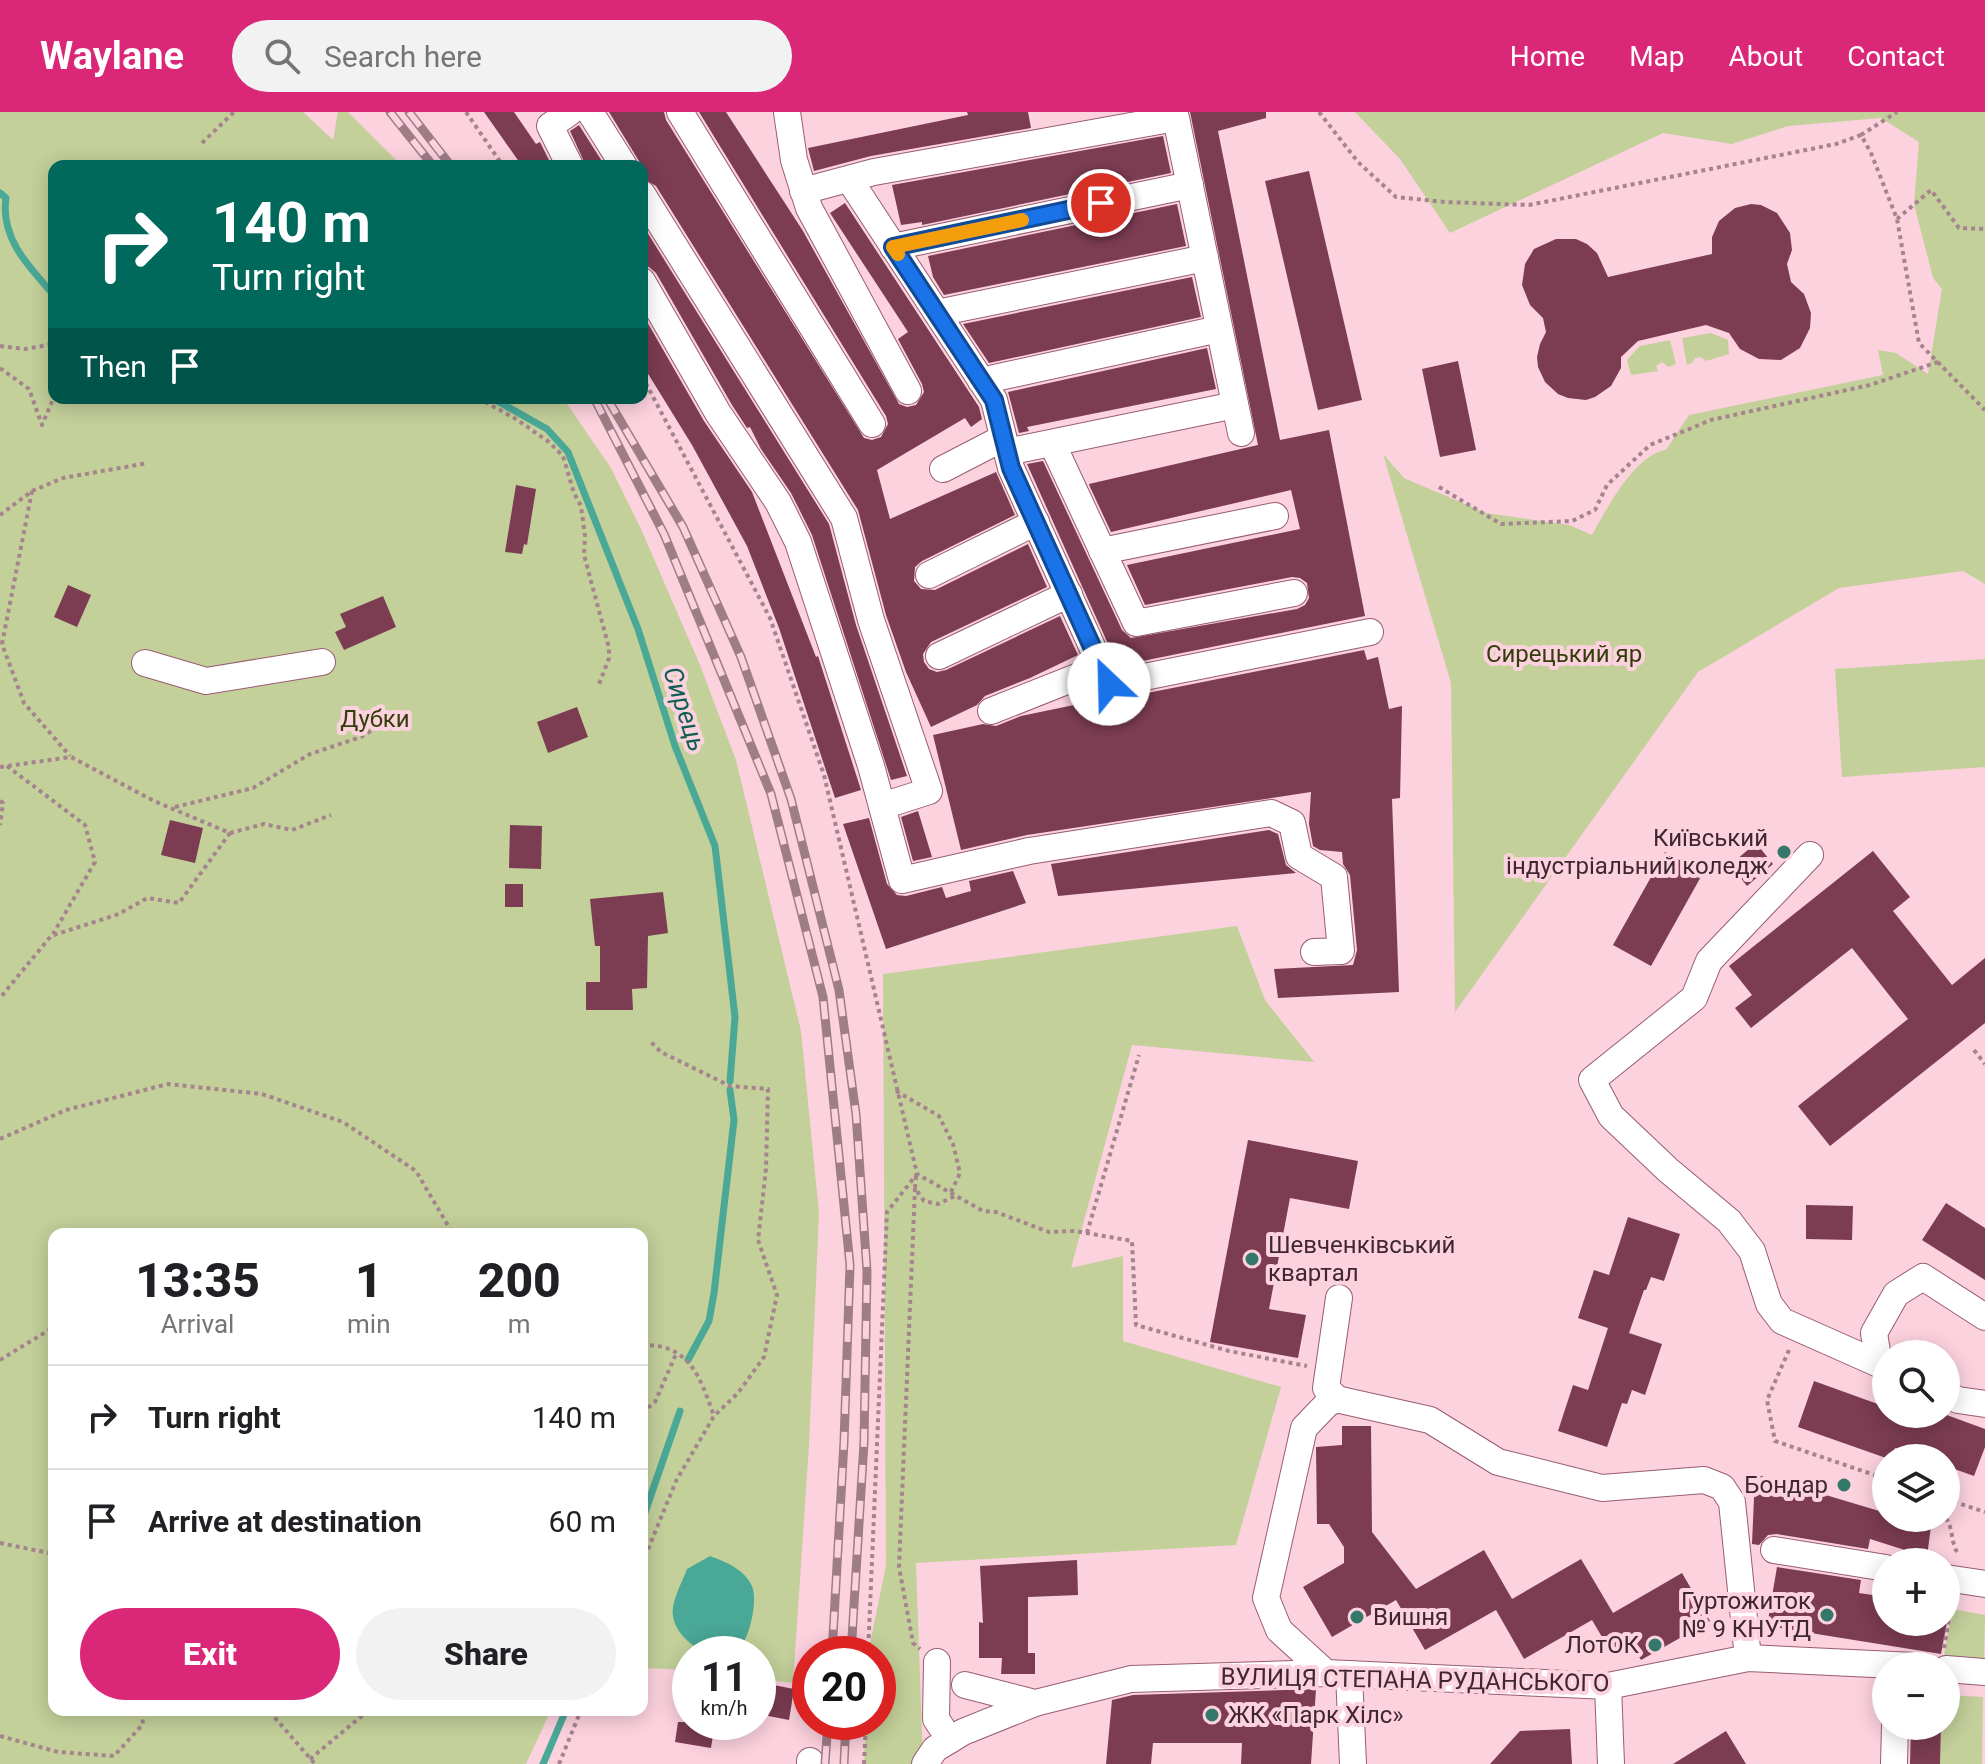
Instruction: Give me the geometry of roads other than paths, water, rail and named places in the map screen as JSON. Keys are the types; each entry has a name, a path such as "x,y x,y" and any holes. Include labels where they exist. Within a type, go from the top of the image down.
{"street":[{"path":"567,160 550,126 570,112"},
{"path":"590,112 620,160"},
{"path":"680,112 872,424"},
{"path":"787,112 794,160 809,208 908,391"},
{"path":"803,191 889,169 1176,118 1241,433"},
{"path":"849,179 994,400 1011,468 1109,684 1370,632"},
{"path":"893,247 1190,185"},
{"path":"648,204 844,518 871,620 929,791 882,806"},
{"path":"937,313 1205,258"},
{"path":"648,291 718,413 778,502 798,542 882,806 902,880 1029,851 1271,813 1292,823 1299,856 1334,877 1341,951 1314,952"},
{"path":"981,381 1219,329"},
{"path":"943,469 1005,445 1052,443 1235,405"},
{"path":"1052,443 1136,623 1294,593"},
{"path":"1102,551 1275,516"},
{"path":"929,575 1036,522"},
{"path":"939,656 1069,594"},
{"path":"145,663 206,681 322,662"},
{"path":"991,711 1102,667"},
{"path":"1810,855 1709,961 1694,998 1592,1080 1611,1116 1668,1170 1729,1221 1752,1251 1769,1304 1782,1321 1872,1361"},
{"path":"1876,1340 1874,1333 1896,1294 1923,1277 1985,1317"},
{"path":"1338,1400 1326,1388 1339,1298"},
{"path":"1353,1764 1338,1674 1279,1630 1266,1598 1304,1428 1327,1404 1338,1400 1430,1420 1498,1462 1602,1488 1704,1480 1722,1487 1732,1502 1748,1658"},
{"path":"1960,1400 1985,1404"},
{"path":"1774,1550 1872,1566"},
{"name":"ВУЛИЦЯ СТЕПАНА РУДАНСЬКОГО","path":"965,1685 1035,1703 1131,1679 1338,1674 1608,1686 1748,1658 1872,1664"},
{"path":"937,1662 936,1719 950,1740"},
{"path":"1960,1667 1985,1672"},
{"path":"1608,1686 1611,1764"},
{"path":"925,1764 935,1749 950,1740 1035,1703"},
{"path":"1894,1764 1895,1740"}],"waterway":[{"name":"Сирець","path":"0,193 6,198 7,226 18,251 48,288"},
{"name":"Сирець","path":"503,404 547,429 568,452 638,629 675,746 715,846 735,1017 730,1081"},
{"name":"Сирець","path":"688,1360 709,1321 714,1293 734,1120 730,1090"},
{"name":"Сирець","path":"648,1504 680,1411"},
{"name":"Сирець","path":"543,1764 563,1716"}],"railway":[{"path":"390,112 428,160"},
{"path":"409,112 446,160"},
{"path":"597,404 664,534 771,794 823,997 850,1265 833,1636"},
{"path":"611,404 683,527 741,657 791,799 839,990 856,1114 867,1271 864,1442 852,1636"},
{"path":"825,1764 827,1740"},
{"path":"844,1764 845,1740"}],"place":[{"name":"Київський індустріальний коледж","path":"1784,852"},
{"name":"Шевченківський квартал","path":"1252,1259"},
{"name":"Бондар","path":"1844,1485"},
{"name":"Гуртожиток № 9 КНУТД","path":"1827,1615"},
{"name":"Вишня","path":"1357,1617"},
{"name":"ЛотОК","path":"1655,1645"},
{"name":"ЖК «Парк Хілс»","path":"1212,1715"}],"park label":[{"name":"Сирецький яр","path":"1564,654"},
{"name":"Дубки","path":"375,719"}]}
